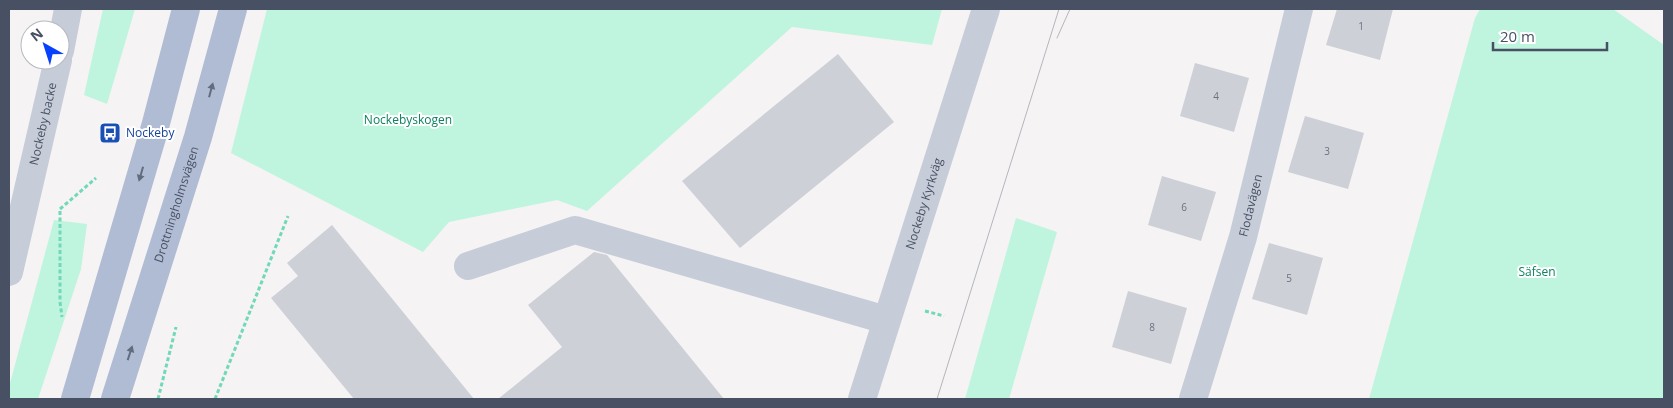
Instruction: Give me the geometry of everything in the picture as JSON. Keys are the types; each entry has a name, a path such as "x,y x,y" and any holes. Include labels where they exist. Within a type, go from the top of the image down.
{"main road":[{"path":"75,399 155,127 186,9"},
{"name":"Drottningholmsvägen","path":"115,399 198,137 233,9"}],"street":[{"name":"Nockeby Kyrkväg","path":"862,399 986,9"},
{"name":"Flodavägen","path":"1193,399 1243,237 1299,9"},
{"name":"Nockeby backe","path":"9,272 21,194 55,70"},
{"path":"468,266 574,230 886,320"}],"path":[{"path":"62,319 60,302 60,210 96,178"},
{"path":"21,194 60,210"},
{"path":"215,399 288,216"},
{"path":"920,310 944,316"}],"green space":[{"path":"103,9 135,9 107,104 84,95"},
{"name":"Nockebyskogen","path":"267,9 942,9 932,45 792,27 587,211 557,200 449,222 423,252 231,153"},
{"name":"Säfsen","path":"1480,9 1613,9 1664,45 1664,399 1369,399 1475,18"},
{"path":"1016,218 1057,232 1009,399 965,399"},
{"path":"54,220 87,224 81,269 38,399 9,399 9,387"}],"building":[{"path":"1337,9 1393,9 1380,60 1326,45"},
{"path":"838,54 894,122 740,248 682,181"},
{"path":"1195,63 1249,78 1234,132 1180,116"},
{"path":"1305,116 1364,133 1348,189 1288,172"},
{"path":"1162,176 1216,192 1201,241 1148,225"},
{"path":"332,225 474,399 354,399 271,298 298,276 287,263"},
{"path":"1269,243 1323,258 1307,315 1252,299"},
{"path":"594,252 607,255 724,399 498,399 562,347 528,305"},
{"path":"1128,291 1187,308 1171,364 1112,347"}],"tram line":[{"path":"937,399 1059,9"},
{"path":"1057,38 1070,9"}],"place":[{"name":"Nockeby","path":"110,133"}]}
